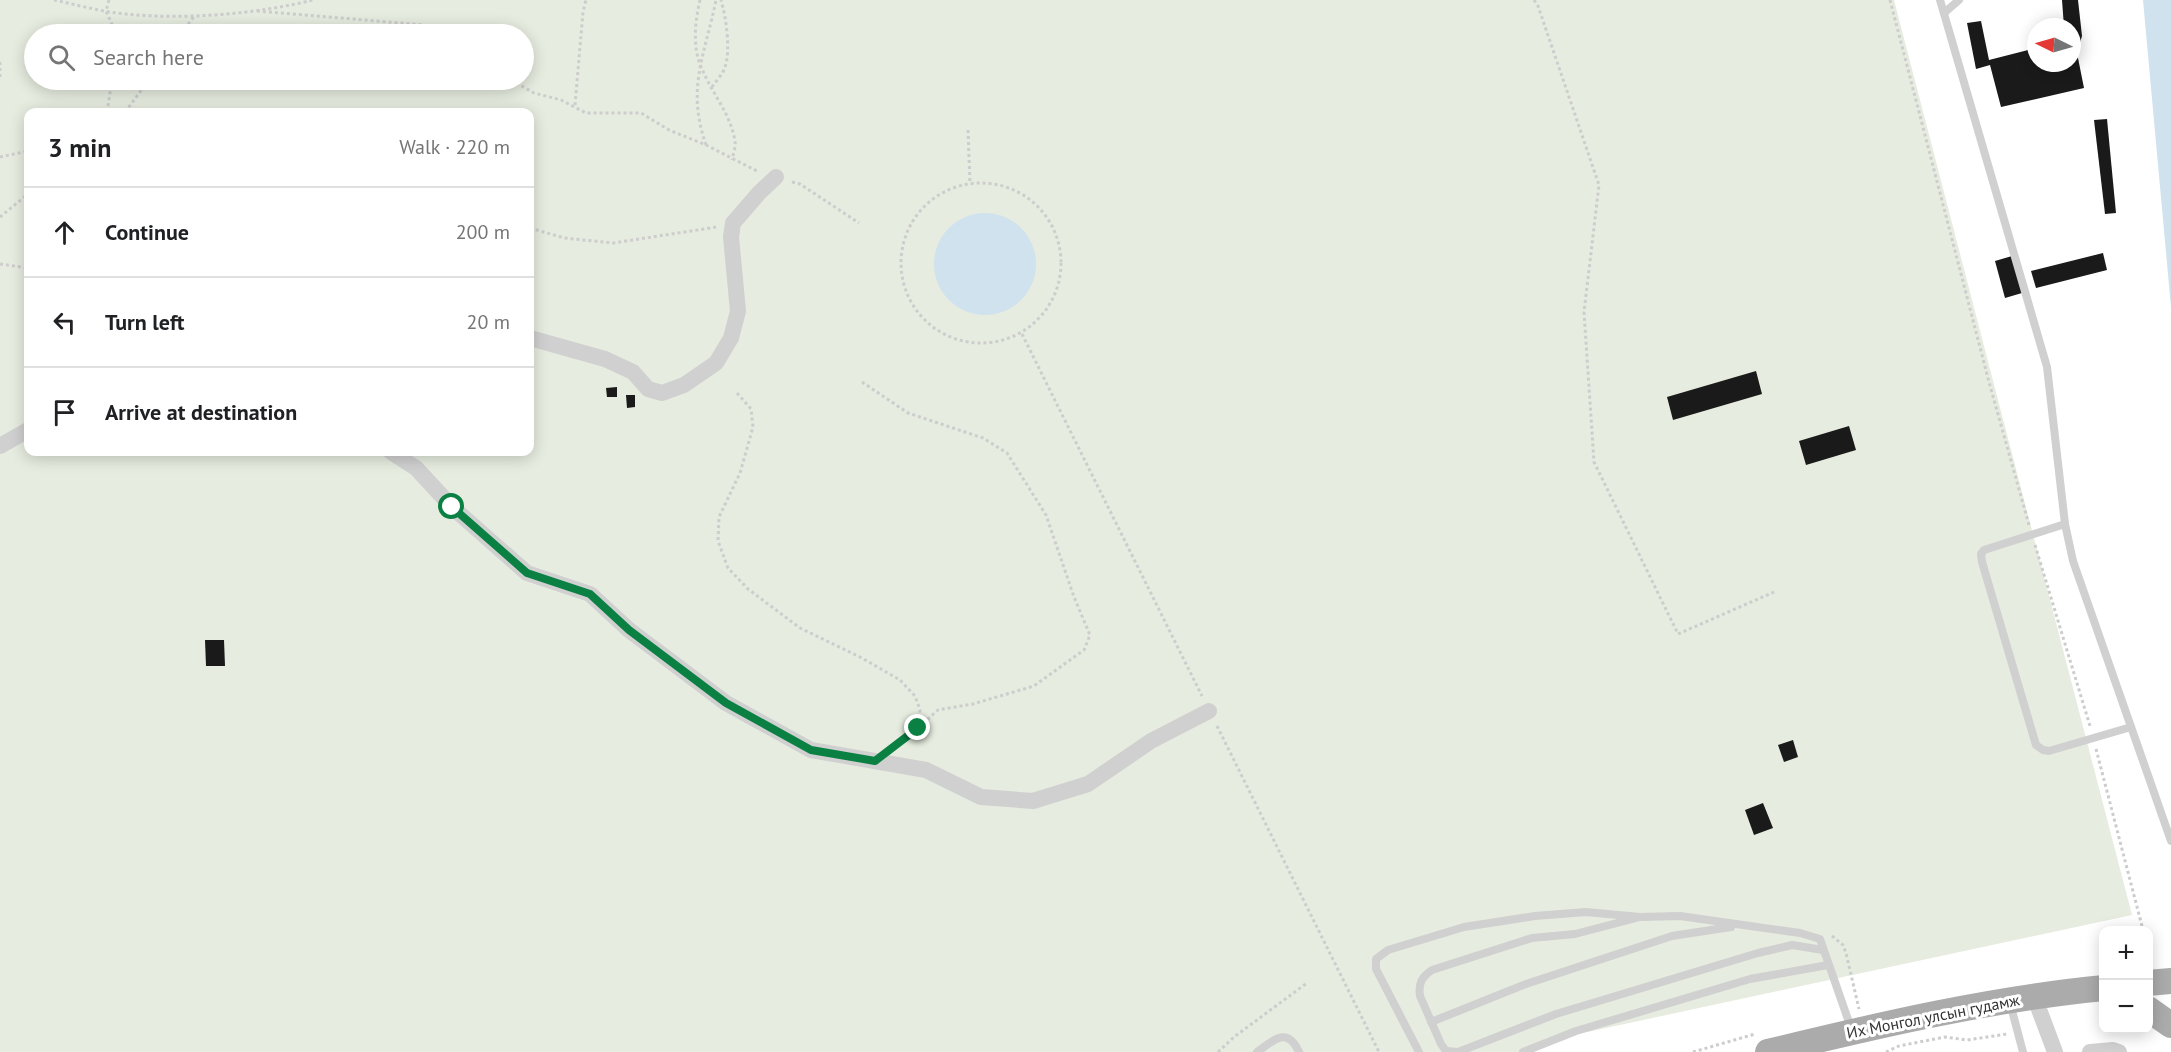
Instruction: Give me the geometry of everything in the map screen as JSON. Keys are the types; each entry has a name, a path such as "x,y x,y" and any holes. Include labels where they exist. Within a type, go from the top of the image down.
{"main road":[{"name":"Их Монгол улсын гудамж","path":"1768,1052 1852,1032 2022,998 2099,989"},
{"path":"2153,1012 2171,1025"}],"street":[{"path":"534,339 604,359 633,372 648,389 662,393 684,385 716,363 731,338 738,311 731,237 733,223 776,177"},
{"path":"0,446 24,432"},
{"path":"397,456 416,468 452,507 527,573 590,594 629,630 726,703 811,750 926,770 981,797 1033,801 1088,784 1151,741 1209,711"},
{"path":"2022,998 2055,1052"},
{"path":"2090,1052 2113,1050 2119,1052"}],"lane":[{"path":"1940,0 2047,367 2065,524 2073,561 2171,841"},
{"path":"1944,13 1959,0"},
{"path":"2065,524 1984,550 1981,554 2036,745 2043,750 2049,750 2131,727"},
{"path":"1419,1052 1376,969 1376,959 1388,950 1464,927 1535,916 1586,912 1640,917 1680,916 1800,933 1820,939 1852,1032"},
{"path":"1640,917 1575,934 1532,938 1432,970 1423,976 1418,987 1431,1022 1446,1051 1458,1052 1556,1014 1758,953 1792,945 1823,950"},
{"path":"1431,1022 1526,984 1672,936 1740,926"},
{"path":"1523,1052 1576,1031 1750,979 1828,965"},
{"path":"2022,998 2018,1031 2023,1052"},
{"path":"1257,1052 1277,1038 1287,1038 1294,1041 1299,1052"}],"path":[{"path":"54,0 137,15 228,14 313,0"},
{"path":"109,0 106,11 112,24"},
{"path":"575,106 586,0"},
{"path":"700,0 695,21 696,49 701,68 730,125 735,144 732,160"},
{"path":"706,145 699,126 697,81 704,42 716,0"},
{"path":"712,87 725,67 727,47 722,0"},
{"path":"1534,0 1599,185 1584,312 1594,462 1678,634 1774,592"},
{"path":"1890,0 1989,382 2031,534 2093,738 2142,926"},
{"path":"250,10 412,24"},
{"path":"188,24 195,15"},
{"path":"0,62 0,77"},
{"path":"108,108 110,90"},
{"path":"128,108 142,90"},
{"path":"529,90 575,106 586,113 641,113 669,130 706,145 739,163"},
{"path":"968,130 970,184"},
{"path":"0,157 24,152"},
{"path":"776,177 800,184 859,223"},
{"path":"980,182 1006,186 1029,198 1048,217 1059,241 1062,268 1056,294 1042,317 1022,334 996,343 970,344 944,336 923,320 908,298 901,272 902,245 913,220 930,200 953,187 970,184 980,182"},
{"path":"0,217 24,197"},
{"path":"534,229 564,238 613,243 709,229 733,223"},
{"path":"0,264 24,267"},
{"path":"1022,334 1379,1052"},
{"path":"862,382 909,413 983,438 1007,453 1046,515 1074,597 1090,634 1084,650 1034,686 973,704 938,710 875,761"},
{"path":"737,393 751,409 753,427 740,473 719,517 718,541 728,568 748,589 800,628 862,658 900,680 915,696 920,710 918,728"},
{"path":"1218,1052 1234,1037 1307,983"},
{"path":"1886,1052 1899,1046 1945,1036 1967,1040 2018,1031"}],"shaded area":[{"path":"0,0 1894,0 2132,915 1564,1037 1531,1052 0,1052"}],"water":[{"path":"2143,0 2171,0 2171,307"},
{"path":"985,213 1004,217 1021,228 1032,245 1036,264 1032,283 1021,300 1004,311 985,315 966,311 949,300 938,283 934,264 938,245 949,228 966,217"}],"building":[{"path":"2062,0 2078,0 2080,18 2063,18"},
{"path":"1981,21 1989,60 2027,50 2027,72 2081,72 2084,88 2001,107 1990,65 1976,69 1967,23"},
{"path":"2107,119 2116,213 2105,214 2094,120"},
{"path":"2103,253 2107,270 2036,288 2031,271"},
{"path":"2012,256 2022,293 2005,298 1995,261"},
{"path":"1756,371 1762,394 1673,420 1667,397"},
{"path":"617,387 617,397 607,397 606,388"},
{"path":"626,395 635,395 635,407 627,408"},
{"path":"1849,426 1856,450 1806,465 1799,441"},
{"path":"205,640 224,640 225,666 206,666"},
{"path":"1793,740 1798,757 1784,762 1778,745"},
{"path":"1763,803 1773,828 1754,835 1745,810"}],"route":[{"path":"452,507 527,573 590,594 629,630 726,703 811,750 875,761 918,728"}]}
